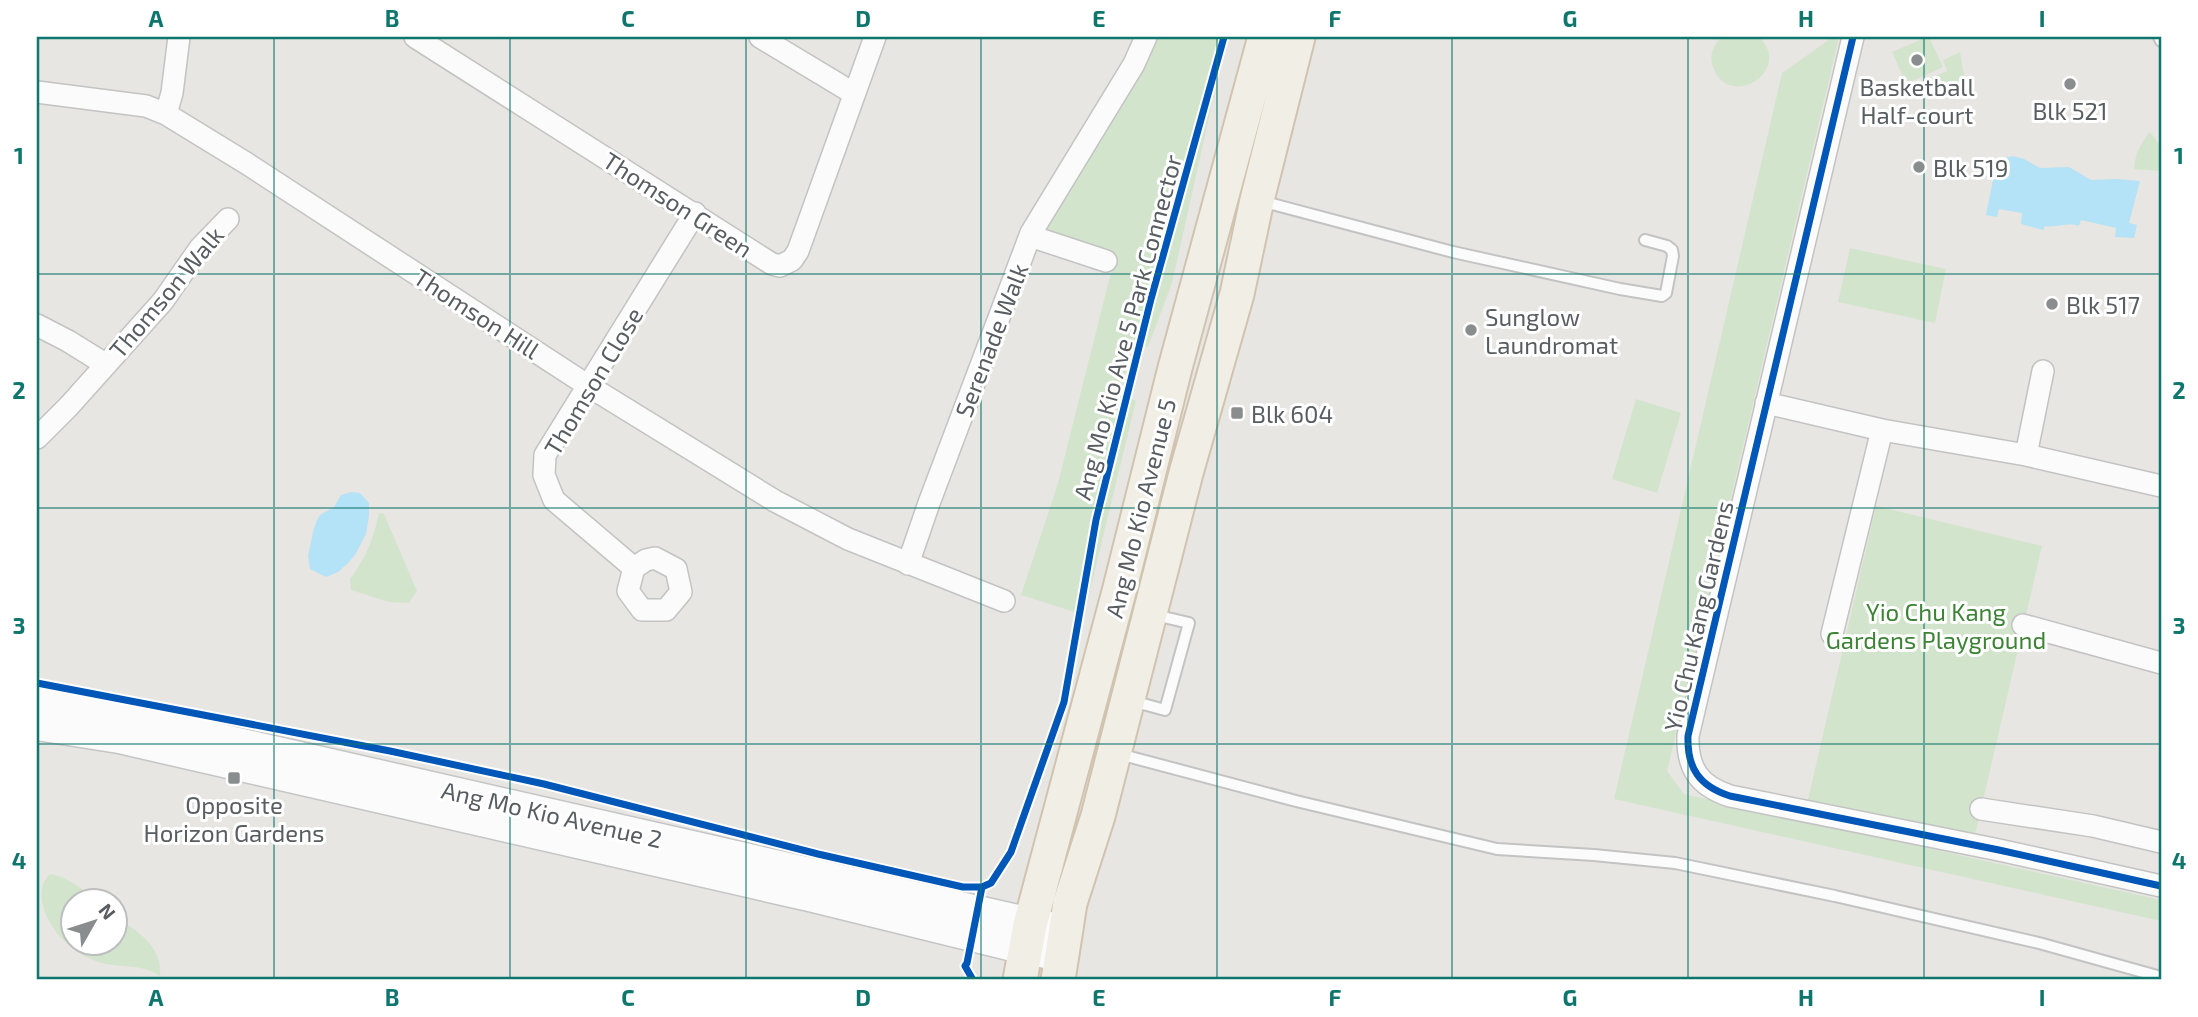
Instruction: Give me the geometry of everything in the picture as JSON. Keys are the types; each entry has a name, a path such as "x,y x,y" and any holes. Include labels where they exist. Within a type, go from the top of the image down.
{"main road":[{"name":"Ang Mo Kio Avenue 5","path":"1025,951 1175,368 1265,37"},
{"name":"Ang Mo Kio Avenue 5","path":"1062,956 1070,903 1098,816 1185,473 1237,294 1257,200 1298,37"},
{"name":"Ang Mo Kio Avenue 2","path":"37,702 123,717 811,886 1025,951 1062,956"},
{"name":"Ang Mo Kio Avenue 2","path":"37,725 119,738 690,858"}],"street":[{"path":"166,114 172,93 179,37"},
{"name":"Thomson Green","path":"415,37 772,264 780,266 787,264 798,251 875,37"},
{"path":"760,37 853,93"},
{"name":"Serenade Walk","path":"908,564 1030,236 1134,64 1146,37"},
{"name":"Yio Chu Kang Gardens","path":"1853,37 1688,736 1689,758 1699,779 1730,796 1999,850 2161,886"},
{"name":"Thomson Hill","path":"37,92 146,106 166,114 587,385 775,501 848,539 908,564"},
{"name":"Thomson Close","path":"634,568 554,500 544,475 545,455 695,214"},
{"name":"Thomson Walk","path":"37,438 163,300 200,248 228,219"},
{"path":"1030,236 1106,261"},
{"name":"Thomson Walk","path":"37,325 68,341 104,365"},
{"path":"2026,455 2043,371"},
{"path":"1766,403 1882,430 2026,455 2161,486"},
{"path":"1832,634 1882,430"},
{"path":"908,564 1004,601"},
{"path":"2023,625 2161,663"},
{"path":"1981,809 2093,826 2161,842"}],"lane":[{"path":"1257,200 1453,252 1662,296 1666,293 1672,250 1645,240"},
{"path":"1114,753 1296,801 1497,849 1675,863 1876,905 2039,943 2161,977"}],"green space":[{"path":"1146,37 1227,37 1172,283 1148,347 1132,343 1121,393 1136,401 1084,615 1021,595 1058,483 1112,268 1031,233"},
{"path":"1721,37 1759,37 1768,50 1769,62 1764,73 1743,86 1731,86 1721,80 1711,59 1714,47"},
{"path":"1833,37 1839,37 1667,771 1684,794 2161,900 2161,921 1614,799 1782,73"},
{"name":"Basketball Half-court","path":"1927,37 1943,67 1906,84 1892,52"},
{"path":"1960,52 1967,92 1926,87 1924,81 1947,71 1943,60"},
{"path":"2150,132 2161,146 2161,171 2134,169 2139,149"},
{"path":"1850,248 1946,269 1935,323 1838,302"},
{"path":"1636,399 1681,413 1657,493 1612,479"},
{"name":"Yio Chu Kang Gardens Playground","path":"1876,506 2042,546 1972,848 1806,808"},
{"path":"379,513 384,514 417,591 409,603 389,602 351,590 350,579 369,548"},
{"path":"50,874 57,876 81,888 60,888 60,937 48,920 43,904 43,886"},
{"path":"130,927 153,948 160,965 160,976 143,969 89,958 130,958"}],"water":[{"path":"2013,156 2040,168 2069,167 2091,180 2140,181 2129,223 2137,225 2134,238 2115,237 2116,228 2081,220 2079,226 2045,226 2043,230 2021,224 2022,213 1999,209 1997,217 1986,215 1997,160"},
{"path":"360,493 369,503 366,534 348,563 338,572 326,577 310,569 308,556 314,528 320,515 334,507 341,495"}],"cycle path":[{"name":"Ang Mo Kio Ave 5 Park Connector","path":"37,683 390,751 544,784 818,854 963,887 982,887 991,883 1011,852 1064,702 1096,520 1151,299 1224,37"},
{"path":"1853,37 1688,736 1693,766 1710,787 1730,796 1999,850 2161,886"},
{"path":"973,980 965,966 982,887"}],"place":[{"name":"Basketball Half-court","path":"1917,60"},
{"name":"Blk 521","path":"2070,84"},
{"name":"Blk 519","path":"1919,167"},
{"name":"Blk 517","path":"2052,304"},
{"name":"Sunglow Laundromat","path":"1471,330"},
{"name":"Blk 604","path":"1237,413"},
{"name":"Opposite Horizon Gardens","path":"234,778"}]}
